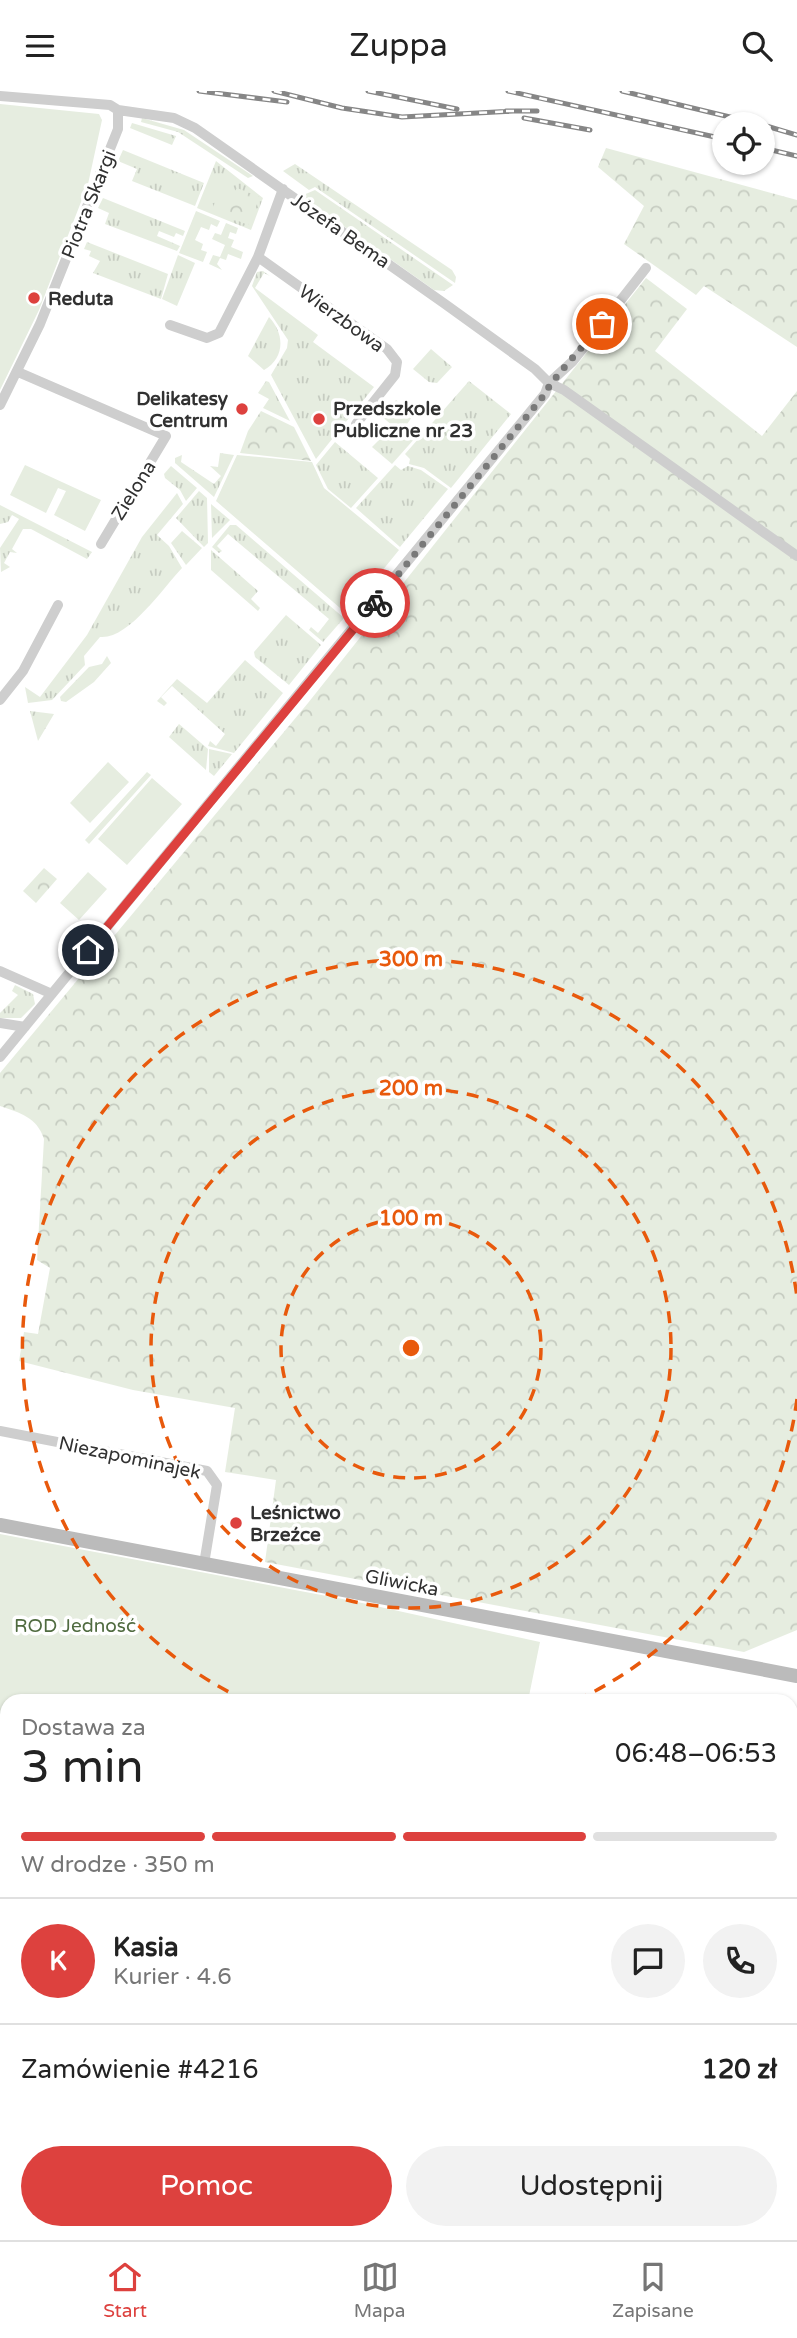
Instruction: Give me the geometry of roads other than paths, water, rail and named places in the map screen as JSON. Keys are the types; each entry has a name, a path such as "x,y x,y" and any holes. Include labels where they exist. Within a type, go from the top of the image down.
{"main road":[{"name":"Gliwicka","path":"0,1525 797,1676"}],"street":[{"path":"0,96 110,105 118,110"},
{"name":"Józefa Bema","path":"118,110 174,118 195,128 534,369 549,383 564,390 797,556"},
{"name":"Piotra Skargi","path":"0,405 18,372 118,129 118,110"},
{"path":"170,325 207,338 219,333 258,257 283,189"},
{"name":"Wierzbowa","path":"258,257 387,349 397,362 395,375 356,424"},
{"path":"0,1057 545,394 549,383 567,368 646,268"},
{"name":"Zielona","path":"18,372 166,436 101,544"},
{"path":"0,700 23,671 58,605"},
{"path":"0,971 52,994"},
{"path":"0,1023 24,1027"},
{"name":"Niezapominajek","path":"0,1431 207,1471 217,1485 204,1564"}],"railway":[{"path":"199,91 287,102"},
{"path":"274,91 342,108 402,117 513,111"},
{"path":"368,91 457,109"},
{"path":"508,91 712,136"},
{"path":"622,91 712,113"},
{"path":"506,111 537,111"},
{"path":"524,118 590,130"},
{"path":"775,129 797,135"},
{"path":"775,151 797,156"}],"place":[{"name":"Reduta","path":"34,298"},
{"name":"Delikatesy Centrum","path":"242,409"},
{"name":"Przedszkole Publiczne nr 23","path":"319,419"},
{"name":"Leśnictwo Brzeźce","path":"236,1523"}],"park label":[{"name":"ROD Jedność","path":"75,1625"}]}
